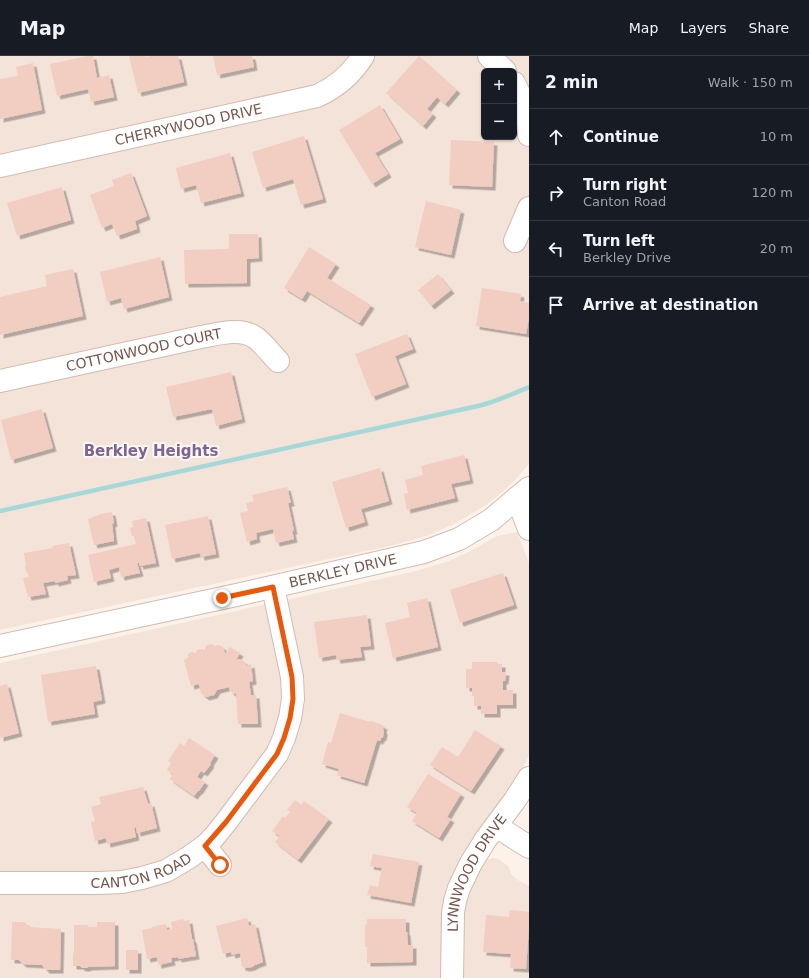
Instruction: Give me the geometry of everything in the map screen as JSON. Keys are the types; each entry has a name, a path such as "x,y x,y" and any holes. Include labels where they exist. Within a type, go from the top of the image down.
{"street":[{"name":"CHERRYWOOD DRIVE","path":"0,166 317,96 328,91 346,78 362,56"},
{"path":"489,56 502,68"},
{"path":"517,89 527,112 529,135"},
{"path":"516,241 529,208"},
{"name":"COTTONWOOD COURT","path":"0,381 227,332 242,332 256,338 278,361"},
{"path":"523,493 529,529"},
{"name":"BERKLEY DRIVE","path":"0,646 273,587 424,552 459,539 491,520 523,493"},
{"name":"CANTON ROAD","path":"0,883 122,882 166,871 205,846 226,822 277,754 290,718 293,699 292,677 273,587"},
{"name":"LYNNWOOD DRIVE","path":"452,978 453,913 459,888 471,863 529,778"},
{"path":"496,826 529,847"},
{"path":"205,846 220,865"}],"shaded area":[{"path":"0,56 529,56 529,464 501,493 486,505 456,523 429,535 394,545 0,630"},
{"path":"517,532 529,563 529,755 521,772 456,868 447,887 442,911 442,978 0,978 0,663 412,572 449,561 467,553 497,536"},
{"path":"495,858 508,866 512,875 518,880 529,886 529,978 464,978 464,921 469,891 486,861 488,859"}],"building":[{"path":"93,56 97,78 109,75 114,97 91,102 88,89 57,96 50,64"},
{"path":"129,56 178,56 184,82 138,93"},
{"path":"213,56 252,56 254,67 217,75"},
{"path":"419,56 457,90 445,104 437,97 427,109 433,114 423,126 386,93"},
{"path":"33,63 42,110 0,119 0,79 18,76 16,67"},
{"path":"380,105 400,139 375,153 388,174 372,184 339,130"},
{"path":"304,136 323,199 301,205 293,179 263,188 252,152"},
{"path":"451,140 494,142 492,187 449,185"},
{"path":"230,153 241,193 201,203 196,185 181,189 176,168"},
{"path":"131,173 147,216 135,221 137,229 117,236 112,224 102,228 90,195 114,186 112,180"},
{"path":"62,187 71,220 17,236 7,203"},
{"path":"426,201 461,210 451,255 415,247"},
{"path":"229,234 258,234 259,258 247,259 247,283 185,284 184,250 229,249"},
{"path":"309,247 336,264 327,278 371,305 359,323 307,291 302,299 284,288"},
{"path":"160,257 169,297 124,309 121,298 107,302 100,272"},
{"path":"73,269 83,316 0,335 0,297 47,286 45,275"},
{"path":"438,274 451,290 431,306 418,290"},
{"path":"482,288 521,294 520,301 529,303 529,318 526,334 476,326"},
{"path":"407,334 413,349 395,356 406,384 372,397 355,354"},
{"path":"231,372 242,419 216,426 212,409 173,417 166,387"},
{"path":"42,409 53,448 11,460 1,420"},
{"path":"464,455 470,480 451,484 455,498 407,510 404,494 408,493 405,480 423,475 421,466"},
{"path":"380,468 389,501 361,509 365,522 346,528 332,482"},
{"path":"287,487 291,503 288,503 294,531 292,531 294,539 276,543 273,529 256,533 257,539 247,542 240,513 248,511 246,503 254,501 252,495"},
{"path":"112,512 114,523 112,524 114,541 94,545 88,519"},
{"path":"208,516 216,554 201,557 200,553 172,559 165,525"},
{"path":"146,518 156,563 140,566 139,563 137,563 140,573 121,577 119,567 109,570 111,578 94,582 88,555 136,544 130,528 133,527 132,521"},
{"path":"69,543 76,575 67,576 68,580 55,583 55,581 43,583 46,594 28,597 23,578 29,577 28,573 26,572 24,553 53,548 52,546"},
{"path":"503,573 514,605 460,623 450,590"},
{"path":"427,598 438,647 393,658 385,623 410,617 407,603"},
{"path":"367,615 371,646 360,647 362,657 337,660 336,655 319,658 314,622"},
{"path":"211,644 223,647 225,654 230,647 240,653 236,660 240,659 245,662 246,666 251,664 253,681 249,682 251,695 256,695 258,724 238,724 236,693 234,694 230,691 229,687 217,690 214,695 206,697 201,693 199,684 191,686 184,660 188,658 188,654 191,652 196,653 197,650 205,650 207,645"},
{"path":"472,662 497,662 498,664 502,664 502,672 506,672 505,681 503,681 503,690 513,690 513,705 497,705 497,714 481,714 481,706 474,706 472,688 466,688 466,669 472,669"},
{"path":"96,666 102,700 93,702 95,714 48,722 41,675"},
{"path":"7,684 19,733 0,738 0,686"},
{"path":"340,713 384,726 383,737 380,741 377,740 364,783 337,775 339,769 322,764 328,742 331,743"},
{"path":"475,730 501,746 471,791 430,765 442,747 458,757"},
{"path":"189,738 215,755 210,763 211,764 204,773 201,771 197,777 205,782 194,796 170,779 173,774 167,770 171,763 168,761 180,743 184,746"},
{"path":"428,774 461,794 447,817 451,819 439,838 412,821 417,813 407,807"},
{"path":"143,787 148,804 151,803 157,828 137,833 136,827 134,828 136,837 107,844 106,838 95,841 91,822 95,821 91,807 101,804 99,797"},
{"path":"295,800 301,805 304,801 329,819 298,860 275,842 280,836 272,831 283,816 285,818 290,812 287,810"},
{"path":"373,854 419,862 411,903 367,895 370,885 378,887 382,868 370,866"},
{"path":"510,910 529,912 526,969 510,968 511,954 483,952 486,915 509,917"},
{"path":"247,918 249,926 255,924 263,962 246,968 242,967 240,953 232,955 231,952 223,954 216,926"},
{"path":"183,919 184,921 189,920 196,956 178,959 178,957 171,958 172,962 158,965 157,957 147,959 142,930 166,924 167,930 172,929 171,922"},
{"path":"367,919 406,919 408,945 413,945 413,962 367,963 365,925 367,924"},
{"path":"12,922 25,922 29,927 61,929 60,970 46,970 42,965 23,964 19,960 11,960"},
{"path":"97,922 115,922 115,966 82,968 80,966 73,966 74,925 88,925 88,927 97,927"},
{"path":"126,950 138,950 138,970 126,970"}],"waterway":[{"path":"0,511 478,406 498,400 529,387"}],"district":[{"name":"Berkley Heights","path":"151,451"}],"route":[{"path":"220,865 205,846 226,822 277,754 290,718 293,699 292,677 273,587 222,598"}]}
